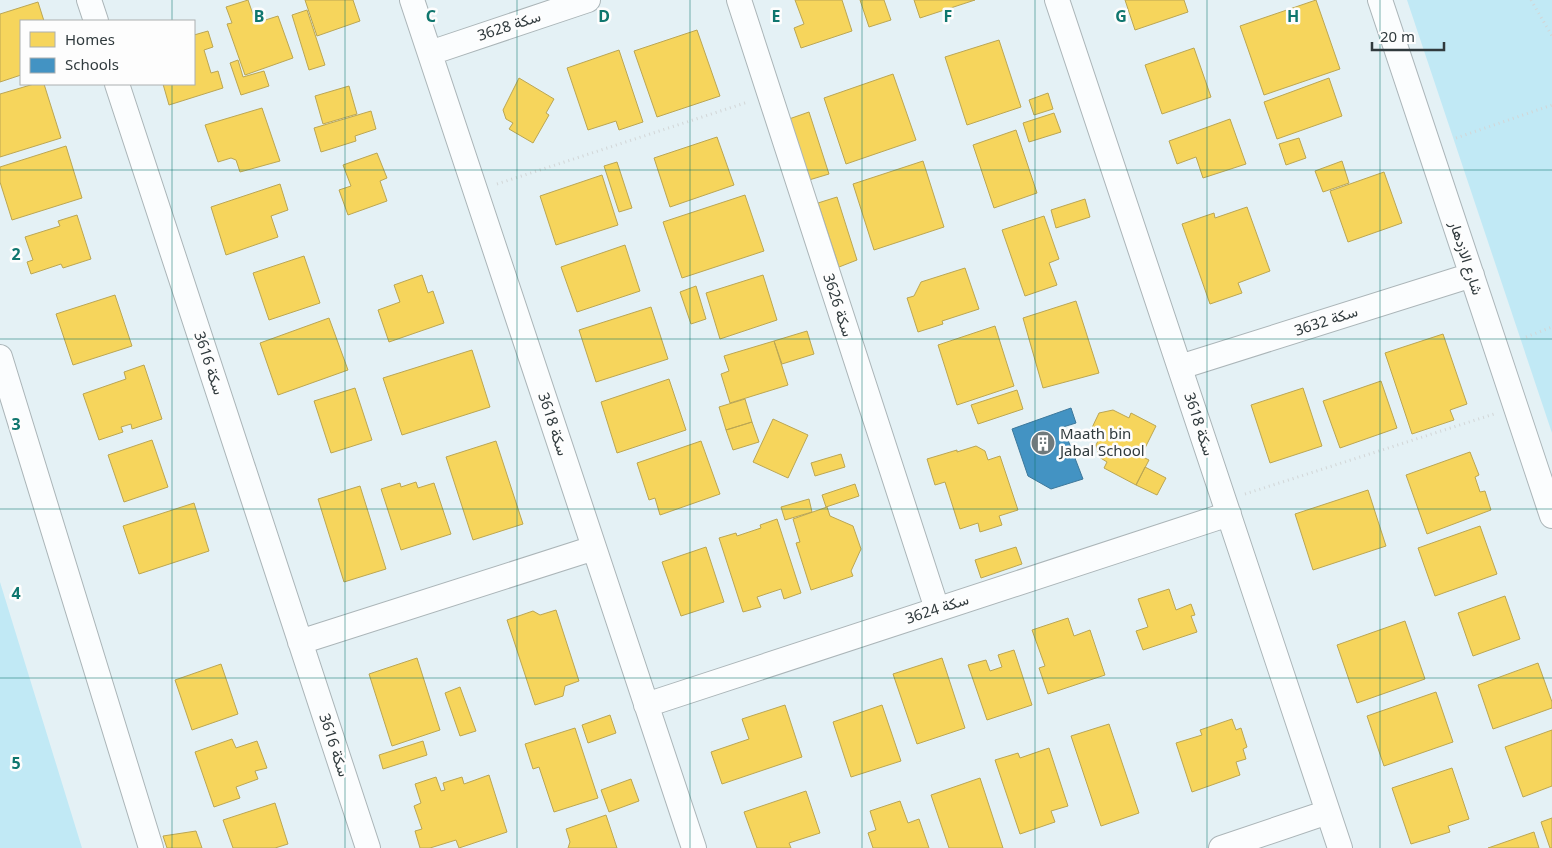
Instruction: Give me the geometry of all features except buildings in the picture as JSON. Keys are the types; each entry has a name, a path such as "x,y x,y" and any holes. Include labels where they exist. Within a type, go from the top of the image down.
{"street":[{"path":"89,0 96,20"},
{"name":"سكة 3618","path":"412,0 694,848"},
{"name":"سكة 3628","path":"430,53 588,0"},
{"name":"سكة 3626","path":"739,0 937,610"},
{"name":"سكة 3618","path":"1057,0 1340,848"},
{"name":"شارع الازدهار","path":"1380,0 1552,516"},
{"name":"سكة 3616","path":"117,85 368,848"},
{"name":"سكة 3632","path":"1180,368 1472,275"},
{"path":"0,357 151,848"},
{"name":"سكة 3624","path":"646,705 937,610 1226,507"},
{"path":"300,642 594,548"},
{"path":"1221,848 1328,812"}],"path":[{"path":"1532,0 1552,36"},
{"path":"476,191 770,95"},
{"path":"1456,138 1552,105"},
{"path":"1526,337 1552,327"},
{"path":"1226,507 1516,407"}],"shaded area":[{"path":"1407,0 1552,0 1552,433"},
{"path":"0,582 82,848 0,848"}],"place":[{"name":"Maath bin Jabal School","path":"1043,443"}]}
